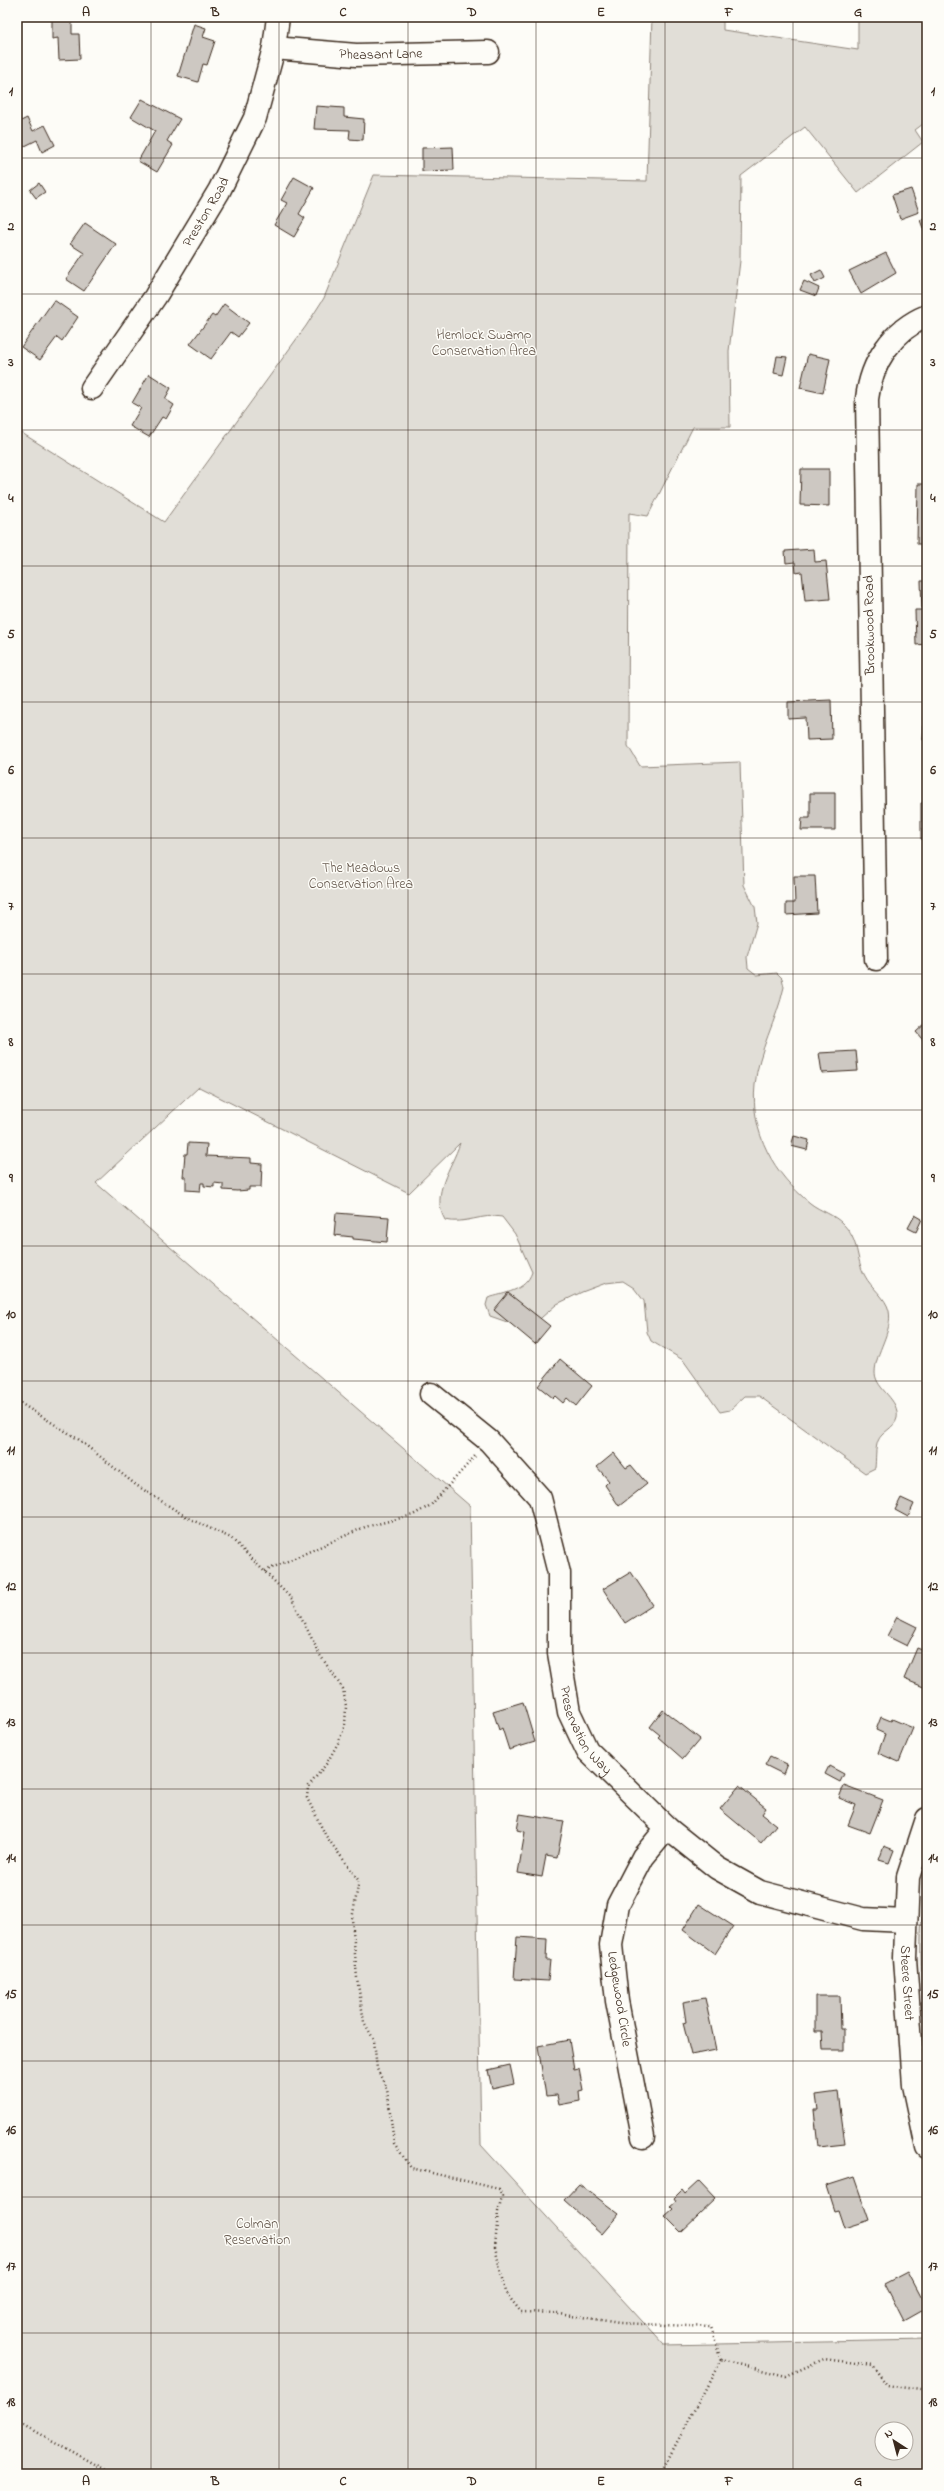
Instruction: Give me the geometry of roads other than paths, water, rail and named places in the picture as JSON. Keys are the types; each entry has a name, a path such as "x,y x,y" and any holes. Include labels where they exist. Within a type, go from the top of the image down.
{"street":[{"name":"Preston Road","path":"92,388 155,297 219,191 255,118 274,48 278,17"},
{"name":"Pheasant Lane","path":"274,48 356,55 488,52"},
{"name":"Brookwood Road","path":"876,959 867,399 874,369 884,351 905,329 927,316"},
{"name":"Preservation Way","path":"431,1394 489,1441 540,1498 559,1573 559,1653 569,1712 587,1750 667,1828 717,1868 760,1892 863,1919 906,1921"},
{"name":"Steere Street","path":"927,1819 908,1877 905,1958 914,2085 927,2147"},
{"name":"Ledgewood Circle","path":"643,2137 617,2001 610,1945 618,1905 643,1857 667,1828"}],"park label":[{"name":"Hemlock Swamp Conservation Area","path":"484,344"},
{"name":"The Meadows Conservation Area","path":"361,876"},
{"name":"Colman Reservation","path":"257,2232"}]}
